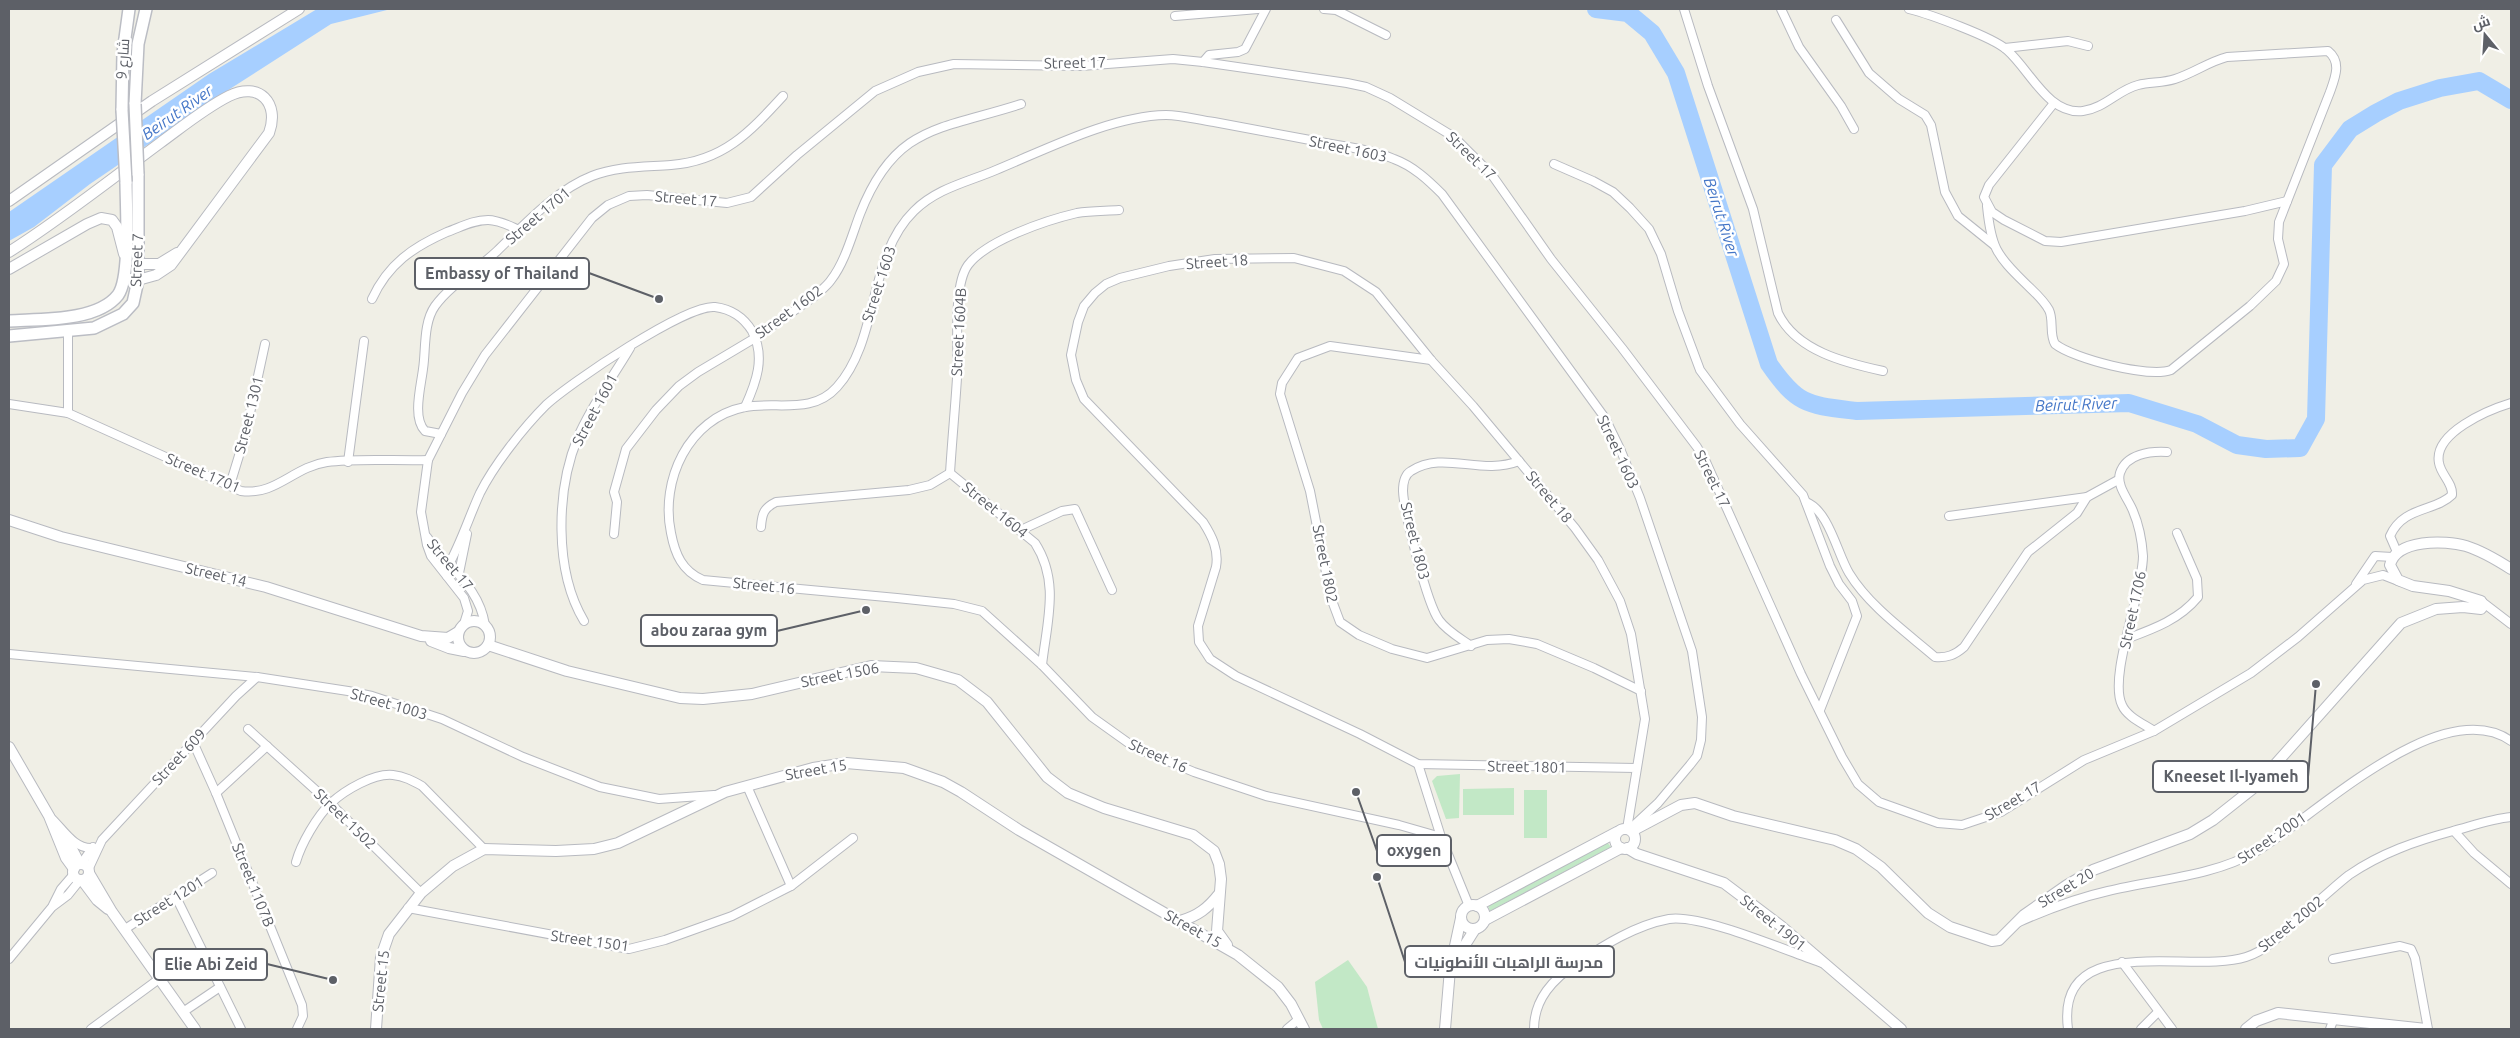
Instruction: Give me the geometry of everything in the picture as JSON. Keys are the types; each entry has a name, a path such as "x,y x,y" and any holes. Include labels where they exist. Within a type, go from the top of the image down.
{"main road":[{"name":"شارع 9","path":"126,182 122,110 122,53 130,9"},
{"name":"Street 7","path":"9,336 68,332 94,328 123,314 133,303 139,264 135,104 138,44 146,9"},
{"name":"Street 7","path":"9,321 62,318 88,312 111,301 118,294 122,285 126,259 126,182"}],"street":[{"path":"9,201 152,101 299,9"},
{"path":"1175,16 1258,9"},
{"path":"1203,62 1209,55 1238,52 1245,49 1266,9"},
{"path":"1324,9 1336,10 1386,35"},
{"path":"1684,9 1708,86 1752,209 1778,313 1783,324 1796,336 1825,354 1855,365 1883,371"},
{"path":"1781,9 1799,46 1841,106 1854,129"},
{"path":"1909,9 1945,21 2005,48 2054,103 2072,111 2097,108 2137,86 2174,80 2213,60 2227,57 2303,50 2328,51 2335,60 2336,74 2277,229 2284,264 2276,281 2250,306 2210,336 2181,363 2167,372 2106,364 2082,358 2057,346 2053,340 2049,310 2037,295 2005,264 1994,245 1984,197 1989,185 2054,103"},
{"path":"1836,20 1869,73 1899,99 1924,115 1931,125 1945,192 1958,216 1994,245"},
{"path":"2005,48 2068,41 2088,46"},
{"name":"Street 17","path":"461,628 468,611 467,604 429,551 424,533 421,512 428,460 462,393 485,355 516,312 592,218 617,200 647,195 727,202 751,197 861,100 902,78 954,64 1080,66 1173,60 1203,62 1308,76 1366,87 1390,98 1444,130 1480,161 1551,259 1622,348 1706,462 1785,640 1842,757 1867,794 1879,802 1922,818 1953,825 1972,824 2001,812 2050,779 2084,760 2154,731 2252,673 2298,636 2355,585 2375,556 2395,554"},
{"path":"9,252 47,227 209,108 242,91 261,94 268,100 272,108 273,122 269,133 182,249 164,270 148,278 138,280"},
{"name":"Street 1701","path":"441,434 425,431 418,416 430,316 435,306 465,277 498,250 517,229 566,191 590,176 610,171 691,162 718,154 743,137 783,96"},
{"name":"Street 1602","path":"614,534 616,502 614,492 626,449 656,410 679,386 755,338 815,296 832,280 846,251 870,190 884,166 906,145 927,132 954,122 1021,104"},
{"name":"Street 1603","path":"745,407 811,404 829,395 845,378 852,365 874,300 884,259 900,228 915,210 947,188 1063,143 1116,124 1165,115 1266,132 1395,159 1426,178 1442,194 1590,396 1605,418 1640,498 1692,651 1702,729 1696,756 1690,765 1658,803 1626,830"},
{"path":"1554,164 1613,192 1642,220 1662,254 1678,311 1700,370 1766,455 1797,488 1806,502 1830,566 1839,584 1852,601 1857,616 1820,710"},
{"path":"1987,206 2004,220 2031,234 2045,240 2061,242 2245,211 2287,201"},
{"name":"Street 1604B","path":"950,473 957,376 958,313 961,284 968,266 994,245 1050,221 1078,213 1119,210"},
{"path":"9,270 87,224 101,218 112,220 117,227 126,259"},
{"path":"372,300 378,287 397,261 426,241 480,221 496,221 517,229"},
{"path":"139,264 159,264 182,249"},
{"name":"Street 18","path":"1418,764 1360,734 1236,676 1210,659 1199,642 1198,626 1216,568 1217,560 1214,541 1203,522 1084,399 1076,380 1071,355 1084,306 1106,284 1120,278 1169,266 1215,259 1294,258 1344,271 1376,292 1431,360 1519,461 1585,541 1620,601 1631,634 1645,720 1626,830"},
{"path":"447,576 450,563 488,480 537,416 558,395 631,347 696,310 715,307 729,311 743,319 755,338 759,374 745,407"},
{"path":"68,332 68,413"},
{"path":"348,462 364,341"},
{"name":"Street 1301","path":"230,485 245,436 265,344"},
{"name":"Street 1802","path":"1431,360 1330,346 1298,358 1283,380 1280,394 1310,491 1331,598 1340,622 1359,634 1392,649 1426,658 1487,640 1509,639 1536,644 1594,668 1641,691"},
{"name":"Street 1601","path":"584,621 569,591 565,567 562,528 567,472 579,435 631,347"},
{"name":"Street 1701","path":"9,404 68,413 241,491 254,493 266,491 310,466 329,462 428,460"},
{"path":"2511,404 2483,414 2447,438 2438,455 2440,469 2452,488 2452,495 2394,524 2390,536 2395,554 2390,565 2391,572 2398,580 2406,584 2449,590 2502,615 2511,624"},
{"name":"Street 16","path":"745,407 711,422 690,444 675,468 668,498 668,520 676,554 681,564 693,576 703,580 801,591 897,598 975,608 992,617 1092,716 1134,747 1266,796 1366,817 1441,837"},
{"path":"1949,516 2087,496 2118,480 2120,471 2127,461 2132,458 2150,452 2167,452"},
{"name":"Street 1803","path":"1471,646 1447,629 1434,612 1407,520 1403,489 1405,477 1411,470 1440,462 1489,467 1508,465 1519,461"},
{"name":"Street 1604","path":"762,527 762,515 765,509 776,502 909,490 930,485 950,473 1035,543 1044,557 1051,584 1042,665"},
{"name":"Street 1706","path":"2118,480 2137,521 2142,553 2138,591 2126,639 2119,697 2122,706 2128,713 2154,731"},
{"path":"1806,502 1817,509 1829,528 1849,574 1862,590 1908,634 1935,656 1939,657 1953,655 1964,647 2028,552 2077,514 2087,496"},
{"path":"1020,530 1062,511 1075,509 1112,590"},
{"name":"Street 14","path":"9,520 61,537 266,587 421,636"},
{"path":"459,573 470,520"},
{"name":"Street 17","path":"424,533 459,573 480,604 485,625"},
{"path":"2126,639 2180,615 2198,597 2198,579 2177,533"},
{"path":"2395,554 2419,546 2457,544 2479,551 2511,568"},
{"path":"440,553 447,556 454,555"},
{"name":"Street 17","path":"2355,585 2369,578 2383,575 2406,584"},
{"name":"Street 20","path":"1626,830 1681,805 1700,803 1733,816 1835,840 1856,850 1898,881 1928,913 1950,927 1992,942 1999,940 2035,906 2093,870 2190,834 2235,804 2256,786 2401,623 2436,609 2481,605"},
{"path":"475,621 485,625 490,635 488,645 480,652 469,653 444,646 421,636 448,638 461,628 475,621"},
{"path":"461,628 458,642 464,651"},
{"name":"Street 1506","path":"488,645 567,671 680,698 703,699 752,694 871,666 916,668 958,680 987,702 1047,777 1068,793 1112,810 1180,830 1203,841 1214,851 1219,864 1220,893 1217,931 1223,941 1238,954"},
{"name":"Street 1003","path":"9,654 257,677 372,696 442,719 532,761 600,787 659,799 684,798 725,792"},
{"name":"Street 609","path":"81,872 92,848 102,840 193,742 257,677"},
{"name":"Street 1502","path":"248,729 330,803 421,893"},
{"name":"Street 2001","path":"2017,923 2076,899 2231,865 2258,850 2384,762 2433,736 2485,730 2502,735 2511,741"},
{"name":"Street 1107B","path":"193,742 216,792 303,1012 297,1029"},
{"path":"216,792 267,746"},
{"path":"9,747 51,820 66,858 81,872 98,900 112,912 125,929 195,1029"},
{"name":"Street 15","path":"376,1029 381,958 389,934 421,893 453,866 484,849 556,851 594,849 618,843 725,792 813,768 846,763 904,768 943,782 961,792 1019,830 1238,954 1278,987 1304,1029"},
{"path":"1418,764 1441,837 1473,906 1484,913 1485,920"},
{"name":"Street 1801","path":"1418,764 1636,768"},
{"path":"296,862 304,842 330,803 348,791 377,777 392,775 410,779 422,786 440,802 484,849"},
{"path":"747,786 791,886"},
{"name":"Street 2002","path":"2068,1029 2068,1004 2078,981 2096,970 2122,962 2226,962 2246,957 2258,952 2279,937 2349,876 2382,856 2416,840 2487,821 2511,817"},
{"path":"51,820 65,830 75,843 92,848"},
{"path":"1624,848 1615,841 1626,830"},
{"path":"1450,970 1475,929 1481,926 1485,920 1634,842 1626,830"},
{"path":"1445,1029 1450,970 1463,910 1626,830"},
{"path":"2454,831 2474,853 2511,884"},
{"name":"Street 1501","path":"408,908 629,949 665,940 732,916 791,886 853,838"},
{"name":"Street 609","path":"10,953 52,907 61,889 81,872 102,840"},
{"name":"Street 1901","path":"1624,848 1724,883 1781,926 1901,1029"},
{"name":"Street 1201","path":"125,929 212,873"},
{"path":"1180,921 1191,918 1206,909 1220,893"},
{"path":"176,897 241,1029"},
{"path":"1461,918 1464,925 1475,929"},
{"path":"1534,1029 1534,1015 1538,1005 1550,985 1560,975 1608,944 1637,929 1670,919 1705,922 1822,963"},
{"path":"2246,1029 2256,1021 2278,1013 2427,1029 2415,958 2411,948 2400,946 2333,959"},
{"path":"2122,962 2172,1029"},
{"path":"91,1029 159,979"},
{"path":"183,1012 220,987"},
{"path":"2141,1029 2158,1012"},
{"path":"2330,1029 2334,1018"},
{"path":"1287,1029 1299,1019"}],"green space":[{"path":"1460,774 1459,818 1446,819 1432,781 1437,776"},
{"path":"1514,788 1514,815 1463,815 1463,789"},
{"path":"1524,790 1547,790 1547,838 1524,838"},
{"path":"1607,842 1611,847 1490,911 1488,906"},
{"path":"1348,960 1367,987 1378,1029 1323,1029 1319,1020 1315,982"}],"water":[{"path":"317,9 391,9 331,24 222,94 90,184 34,227 9,241 9,212 209,74"}],"waterway":[{"name":"Beirut River","path":"1596,9 1628,13 1652,33 1676,73 1769,364 1788,388 1806,401 1815,405 1857,411 2129,403 2197,424 2237,445 2266,449 2300,448 2316,419 2323,165 2350,129 2399,101 2440,88 2479,81 2511,100"}],"place":[{"name":"Embassy of Thailand","path":"659,299"},
{"name":"abou zaraa gym","path":"866,610"},
{"name":"Kneeset Il-Iyameh","path":"2316,684"},
{"name":"oxygen","path":"1356,792"},
{"name":"مدرسة الراهبات الأنطونيات","path":"1377,877"},
{"name":"Elie Abi Zeid","path":"333,980"}]}
